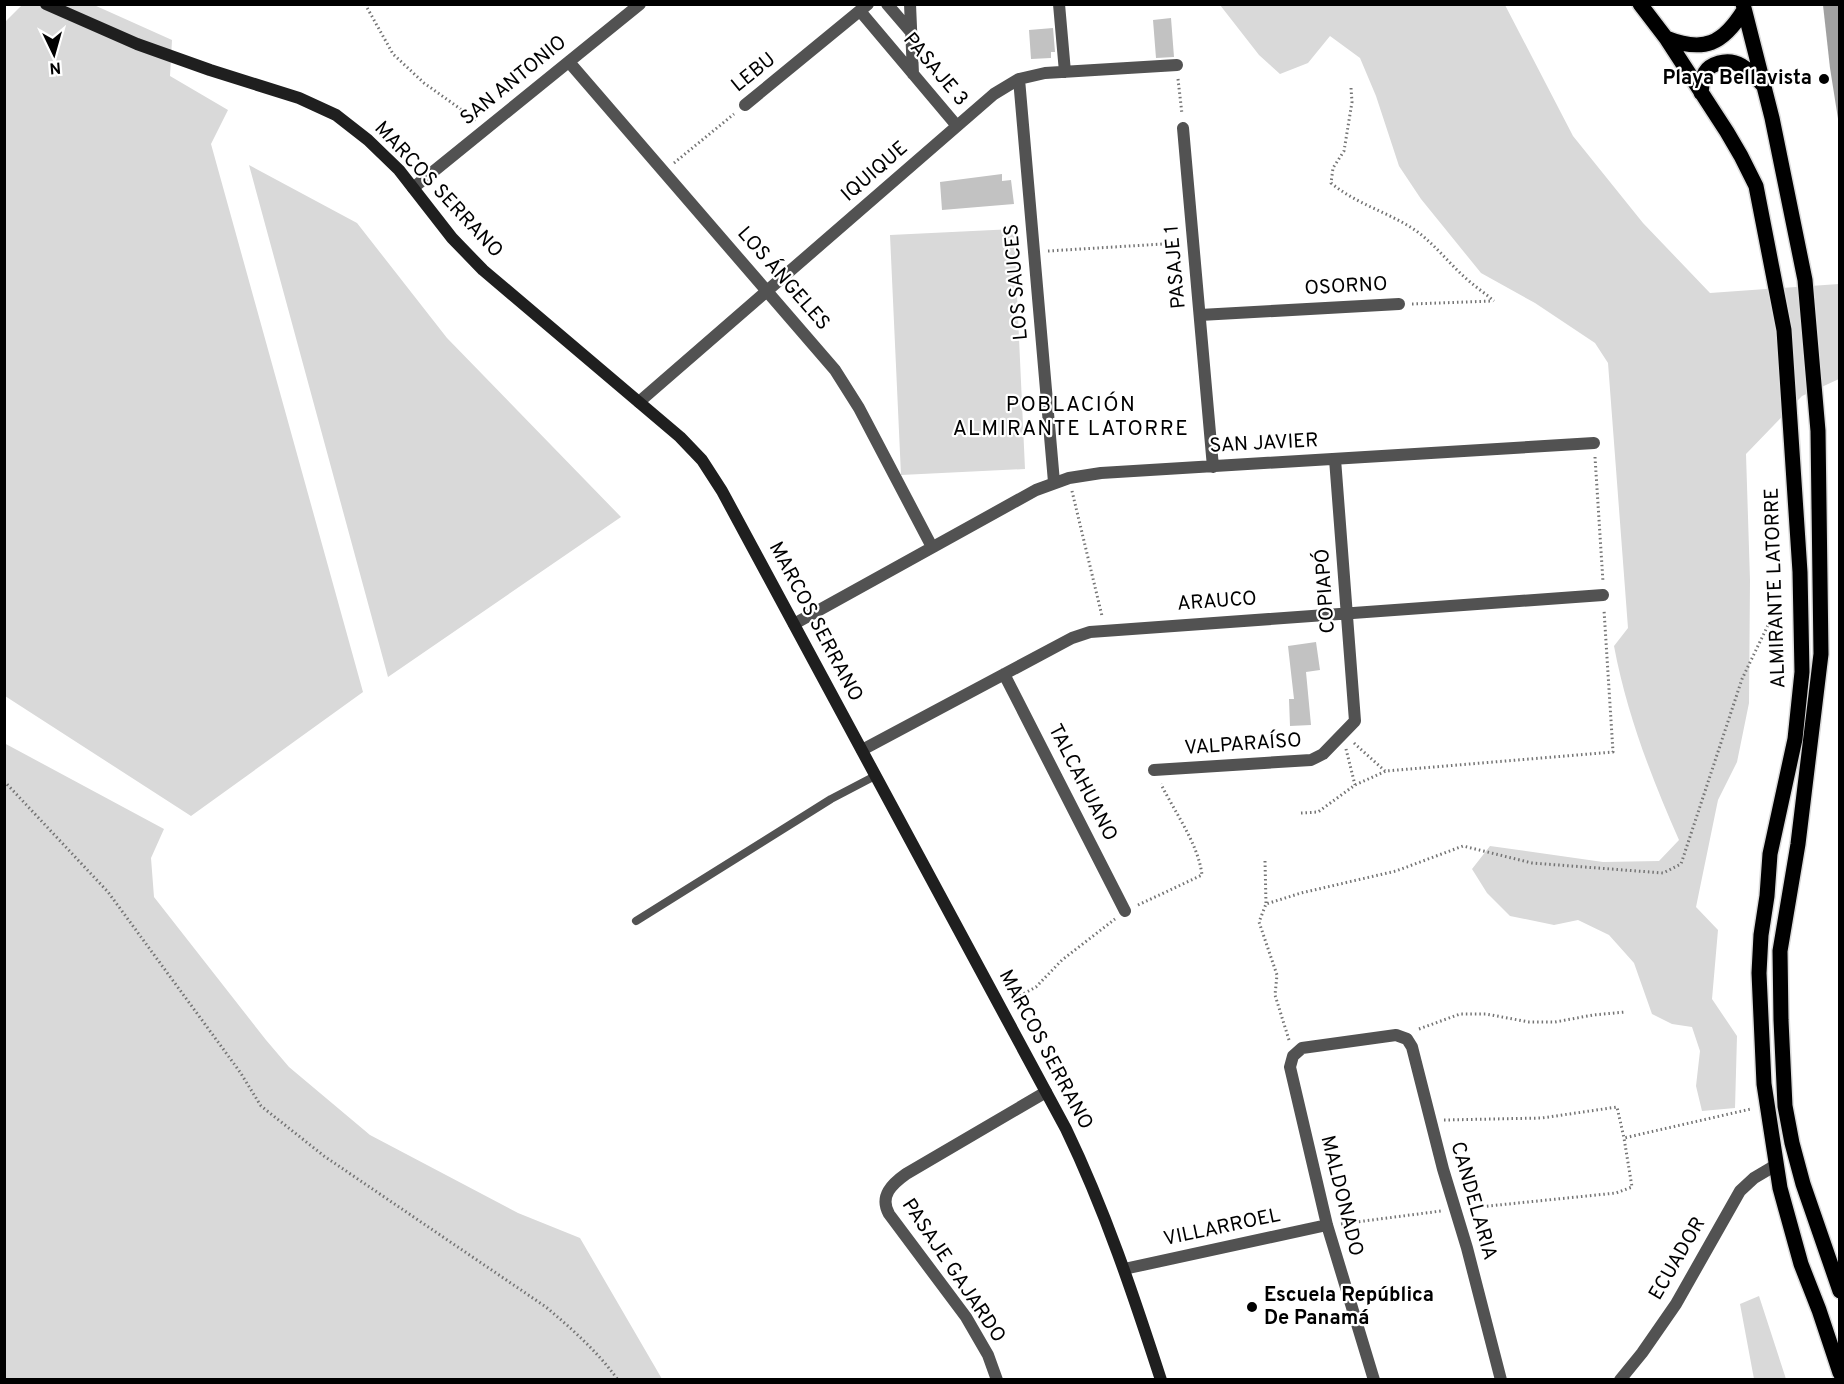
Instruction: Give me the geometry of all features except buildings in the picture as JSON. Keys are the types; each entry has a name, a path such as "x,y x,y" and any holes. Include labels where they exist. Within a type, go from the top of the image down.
{"main road":[{"name":"ALMIRANTE LATORRE","path":"1640,4 1666,38 1741,156 1756,186 1784,330 1800,572 1802,672 1795,740 1770,854 1761,935 1759,973 1764,1084 1780,1188 1801,1264 1819,1310 1839,1373"},
{"name":"ALMIRANTE LATORRE","path":"1743,7 1782,164 1805,280 1818,431 1821,654 1798,844 1780,951 1782,1064 1785,1106 1792,1143 1803,1184 1839,1291"},
{"path":"1666,38 1683,45 1711,44 1732,28 1743,7"},
{"path":"1701,93 1703,75 1710,66 1724,62 1736,62 1764,86"}],"street":[{"name":"MARCOS SERRANO","path":"46,4 137,44 299,98 336,115 352,126 376,147 452,238 483,270 691,448 713,475 1083,1164 1124,1269 1161,1380"},
{"name":"SAN ANTONIO","path":"412,188 640,4"},
{"path":"887,4 911,32"},
{"path":"910,4 913,74"},
{"path":"1059,4 1065,72"},
{"name":"PASAJE 3","path":"864,8 913,74 957,126"},
{"name":"LEBU","path":"745,105 864,8"},
{"name":"LOS ÁNGELES","path":"569,62 844,382 932,547"},
{"name":"IQUIQUE","path":"639,402 994,94 1019,79 1038,74 1177,65"},
{"name":"LOS SAUCES","path":"1019,79 1054,482"},
{"name":"PASAJE 1","path":"1183,128 1213,466"},
{"name":"OSORNO","path":"1200,315 1399,304"},
{"name":"SAN JAVIER","path":"794,624 1036,490 1069,478 1093,474 1213,466 1594,444"},
{"name":"COPIAPÓ","path":"1335,459 1355,721"},
{"name":"ARAUCO","path":"862,750 1072,638 1090,632 1106,629 1604,595"},
{"name":"TALCAHUANO","path":"1004,674 1125,911"},
{"name":"VALPARAÍSO","path":"1154,771 1311,760 1323,754 1355,721"},
{"path":"1293,1056 1297,1051 1308,1047 1402,1036"},
{"name":"CANDELARIA","path":"1402,1036 1412,1047 1501,1380"},
{"name":"MALDONADO","path":"1293,1056 1291,1072 1327,1225 1374,1380"},
{"name":"PASAJE GAJARDO","path":"997,1380 987,1355 966,1317 889,1215 885,1196 892,1184 906,1174 1046,1092"},
{"name":"ECUADOR","path":"1620,1380 1676,1304 1733,1200 1747,1182 1776,1165"},
{"name":"VILLARROEL","path":"1124,1269 1327,1225"}],"lane":[{"path":"636,921 831,799 875,776"}],"path":[{"path":"365,4 393,54 424,83 487,128"},
{"path":"1177,65 1183,128"},
{"name":"OSORNO","path":"1351,88 1352,102 1344,151 1333,168 1332,183 1347,196 1385,212 1415,230 1494,301 1399,304"},
{"name":"LEBU","path":"664,172 745,105"},
{"path":"1035,252 1193,242"},
{"path":"1301,813 1318,812 1355,785 1386,771 1613,752 1594,444"},
{"path":"1069,478 1106,629"},
{"path":"1266,903 1396,871 1463,846 1532,863 1663,873 1681,864 1742,679 1770,621 1800,614"},
{"path":"1342,734 1386,771"},
{"path":"1342,734 1355,785"},
{"path":"4,781 108,892 240,1072 261,1106 324,1156 546,1307 574,1330 609,1367 618,1380"},
{"path":"1264,861 1266,903 1259,922 1277,975 1275,995 1293,1056"},
{"path":"1402,1036 1460,1014 1486,1014 1529,1022 1555,1022 1625,1012"},
{"path":"1624,1137 1767,1105"},
{"path":"1327,1225 1616,1193 1632,1186 1617,1107 1542,1118 1430,1121"}],"shaded area":[{"path":"22,5 94,5 172,40 170,76 228,110 211,144 363,692 191,816 5,696 4,23"},
{"path":"1220,5 1505,5 1573,136 1643,223 1710,293 1839,284 1839,379 1802,396 1746,454 1750,580 1749,703 1737,762 1718,800 1696,907 1718,930 1712,999 1737,1036 1735,1108 1702,1111 1696,1086 1700,1051 1692,1027 1672,1024 1652,1014 1634,963 1609,935 1578,920 1554,925 1510,916 1487,893 1472,869 1490,846 1603,862 1659,861 1679,840 1641,745 1619,672 1614,646 1628,628 1608,363 1595,343 1535,303 1481,273 1421,199 1399,166 1376,96 1360,58 1330,36 1308,63 1280,74 1259,55"},
{"path":"1823,5 1839,5 1839,125 1830,68"},
{"path":"249,165 357,223 447,338 621,517 388,677"},
{"path":"1014,229 1025,469 901,475 890,235"},
{"path":"4,743 164,829 151,858 154,897 289,1067 370,1135 518,1213 580,1238 662,1379 5,1379"},
{"path":"1759,1296 1786,1379 1754,1379 1740,1304"}],"place":[{"name":"Playa Bellavista","path":"1824,79"},
{"name":"Escuela República De Panamá","path":"1252,1307"}],"district":[{"name":"POBLACIÓN ALMIRANTE LATORRE","path":"1071,417"}]}
